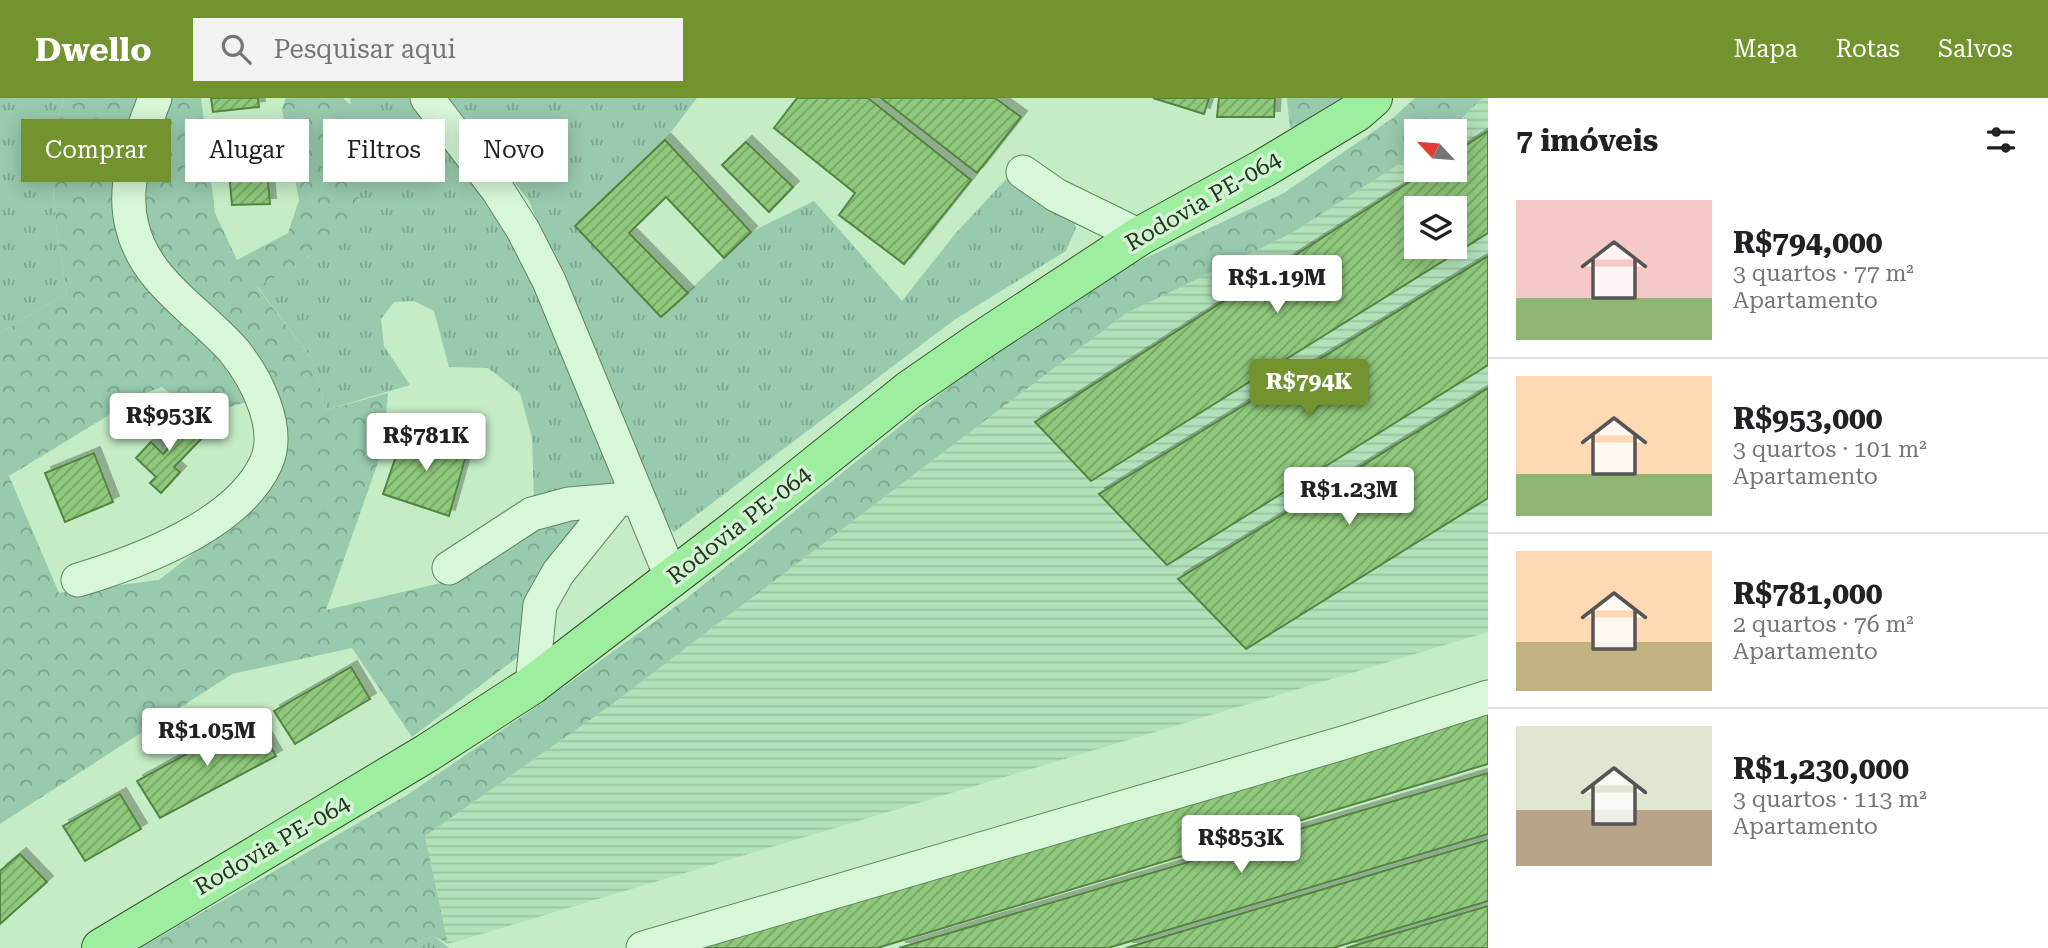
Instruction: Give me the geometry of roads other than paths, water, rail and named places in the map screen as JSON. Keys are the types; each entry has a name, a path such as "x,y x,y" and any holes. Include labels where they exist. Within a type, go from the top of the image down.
{"main road":[{"name":"Rodovia PE-064","path":"101,948 427,753 532,685 672,579 909,390 1140,236 1264,168 1357,112 1373,98"}],"street":[{"path":"78,580 128,565 211,522 248,489 267,462 270,427 255,379 232,350 165,285 141,253 131,225 129,178 155,98"},
{"path":"427,98 497,190 523,230 550,281 627,499 672,579"},
{"path":"1023,172 1056,195 1140,236"},
{"path":"449,568 532,514 569,504 627,499"},
{"path":"532,685 540,606 558,573 627,499"},
{"path":"643,948 1346,742 1488,697"}]}
